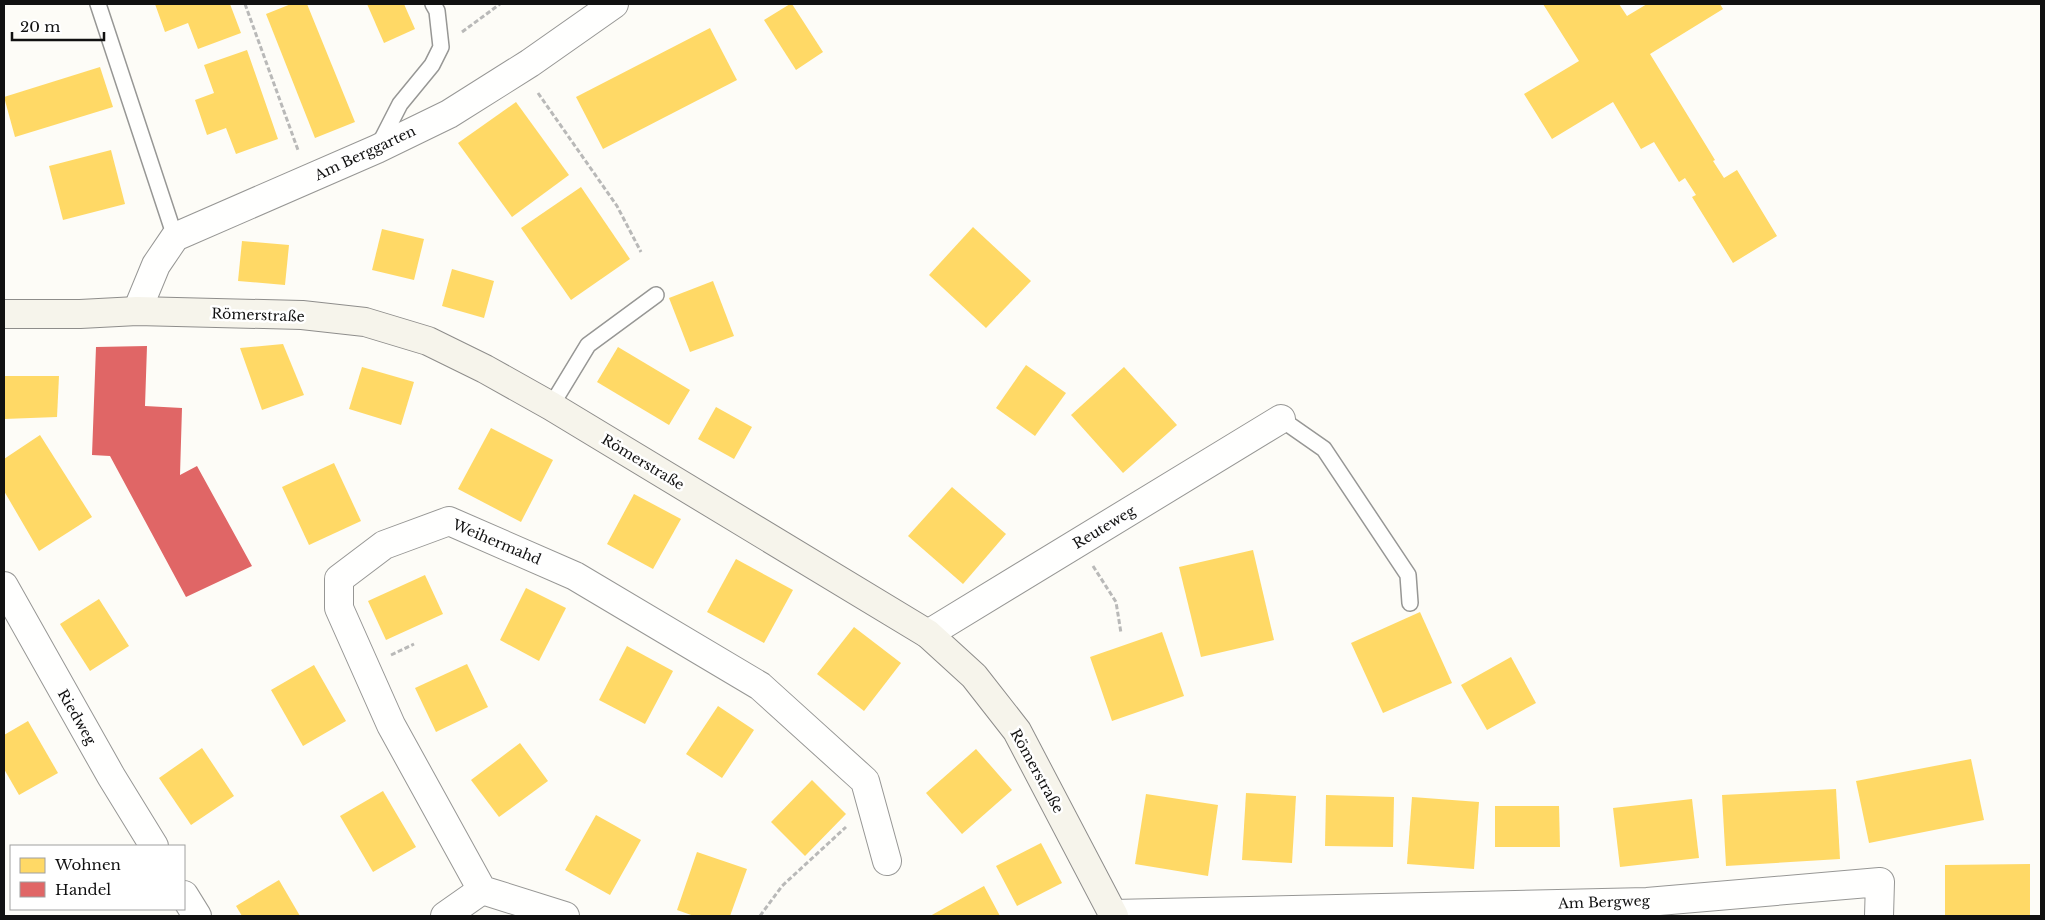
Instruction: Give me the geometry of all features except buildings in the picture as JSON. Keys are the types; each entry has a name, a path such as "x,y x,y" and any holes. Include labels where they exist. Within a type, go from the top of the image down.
{"main road":[{"name":"Römerstraße","path":"4,314 137,312 302,315 365,322 428,341 485,369 552,406 928,634 974,676 1017,731 1114,915"}],"street":[{"name":"Am Berggarten","path":"175,237 377,149 449,114 521,68 614,4"},
{"path":"137,312 156,265 175,237"},
{"name":"Reuteweg","path":"928,634 1281,419"},
{"name":"Weihermahd","path":"482,890 391,724 339,608 339,580 384,545 449,521 575,576 760,686 865,781 887,860"},
{"name":"Riedweg","path":"4,586 106,768 153,845"},
{"name":"Am Bergweg","path":"1114,915 1647,902 1880,882 1880,916"},
{"path":"445,916 482,890 565,916"},
{"path":"185,896 197,916"}],"lane":[{"path":"98,4 175,237"},
{"path":"377,149 400,104 432,65 441,47 437,10 434,4"},
{"path":"552,406 588,345 656,295"},
{"path":"1281,419 1324,449 1408,575 1410,602"}],"path":[{"path":"245,4 308,179"},
{"path":"441,47 500,4"},
{"path":"521,68 617,206 641,252"},
{"path":"1078,542 1116,602 1121,633"},
{"path":"760,916 782,886 872,805"}]}
